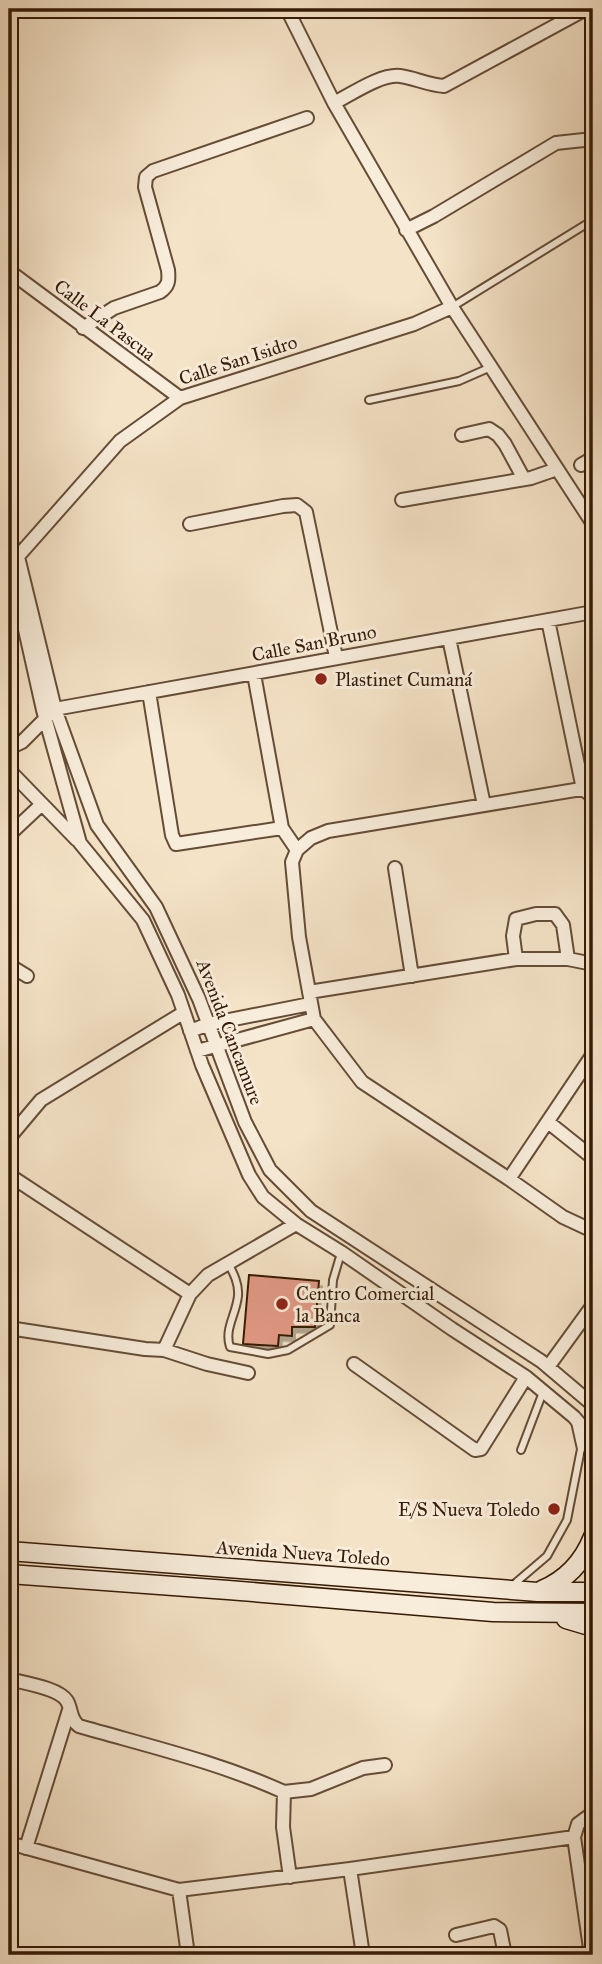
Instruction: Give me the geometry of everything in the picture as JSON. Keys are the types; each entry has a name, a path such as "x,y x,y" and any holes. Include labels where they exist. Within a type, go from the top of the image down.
{"main road":[{"path":"591,1435 593,1451"},
{"path":"538,1592 559,1583 578,1563 593,1537"},
{"name":"Avenida Nueva Toledo","path":"9,1551 507,1590 593,1592"},
{"path":"9,1574 493,1612 593,1613"},
{"path":"549,1614 593,1628"}],"street":[{"path":"287,9 334,103 406,230 452,307 593,524"},
{"path":"334,103 390,76 404,76 431,85 444,86 586,9"},
{"path":"83,328 114,309 160,292 169,281 169,270 145,187 146,177 153,170 307,118"},
{"path":"406,230 556,143 593,139"},
{"name":"Calle La Pascua","path":"9,271 180,398"},
{"path":"414,324 433,307 442,290"},
{"name":"Calle San Isidro","path":"13,560 120,441 180,398 414,324 452,307"},
{"path":"462,435 489,429 498,435 524,479"},
{"path":"581,465 593,458"},
{"path":"402,500 524,479 557,469"},
{"path":"190,524 283,506 297,505 306,512 336,657"},
{"name":"Avenida Cancamure","path":"9,539 45,719 80,843 143,920 178,995 197,1051 249,1175 263,1197 296,1224"},
{"name":"Avenida Cancamure","path":"13,560 55,709 97,825 156,908 209,1024 245,1122 270,1170 311,1211 548,1367 593,1405"},
{"name":"Calle San Bruno","path":"55,709 593,612"},
{"path":"548,620 590,791 484,805 328,831 311,838 297,850 292,862 299,937 314,1019 362,1082 563,1217 593,1231"},
{"path":"449,638 484,805"},
{"path":"254,674 282,828 297,850"},
{"path":"149,692 176,844 282,828"},
{"path":"9,748 22,742 55,709"},
{"path":"9,770 80,843"},
{"path":"9,835 42,804"},
{"path":"395,868 412,976"},
{"path":"516,959 513,936 516,919 536,914 555,914 563,925 568,959"},
{"path":"190,1031 209,1024 245,1018 309,998 412,976 516,959 568,959 593,964"},
{"path":"9,965 27,976"},
{"path":"9,1138 41,1100 183,1013"},
{"path":"245,1018 250,1037"},
{"path":"197,1051 314,1019"},
{"path":"509,1179 593,1054"},
{"path":"548,1122 593,1158"},
{"path":"9,1175 190,1294"},
{"path":"164,1350 190,1294 208,1275 296,1224 526,1377 574,1417 591,1435"},
{"path":"548,1367 593,1305"},
{"path":"9,1328 164,1350 207,1364 248,1373"},
{"path":"354,1364 475,1450 481,1449 526,1377"},
{"path":"9,1679 58,1692 67,1701 74,1723 79,1726 190,1757 256,1779 284,1792 311,1789 363,1768 385,1765"},
{"path":"26,1848 69,1709"},
{"path":"284,1792 283,1827 290,1877"},
{"path":"591,1955 574,1837 578,1824 593,1813"},
{"path":"9,1843 179,1891 574,1837"},
{"path":"349,1869 363,1955"},
{"path":"179,1891 188,1955"},
{"path":"456,1935 494,1926 500,1930 505,1955"}],"lane":[{"path":"452,307 593,220"},
{"path":"369,400 459,381 491,367"},
{"path":"228,1263 237,1279 238,1297 226,1337 230,1347 268,1354 288,1350 330,1325 333,1279 341,1252"},
{"path":"521,1450 543,1390"},
{"path":"507,1590 547,1556 567,1520 581,1449 574,1417"}],"building":[{"name":"Centro Comercial la Banca","path":"249,1275 319,1281 315,1327 292,1327 292,1336 279,1335 278,1346 243,1344"}],"place":[{"name":"Plastinet Cumaná","path":"321,679"},
{"name":"Centro Comercial la Banca","path":"282,1304"},
{"name":"E/S Nueva Toledo","path":"554,1509"}]}
